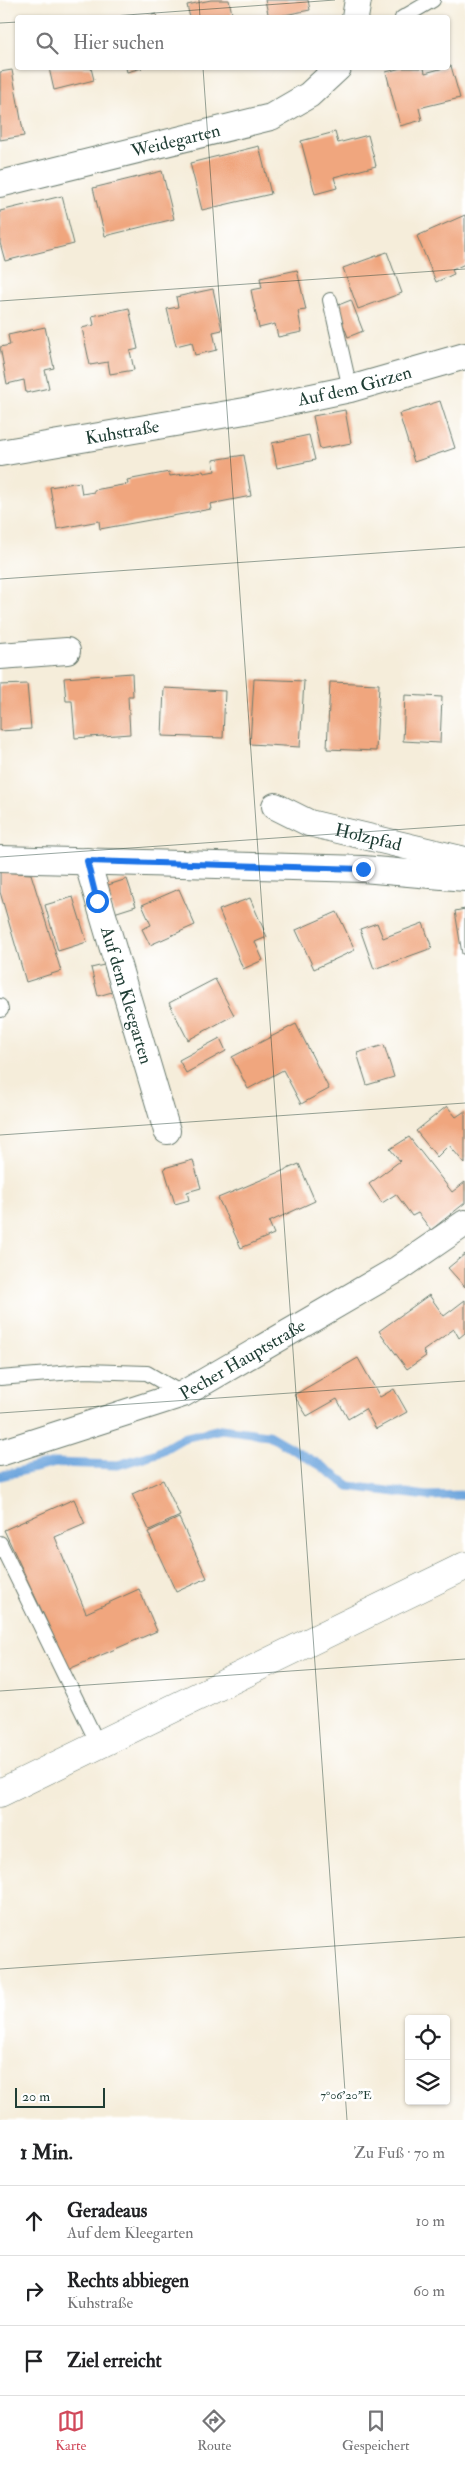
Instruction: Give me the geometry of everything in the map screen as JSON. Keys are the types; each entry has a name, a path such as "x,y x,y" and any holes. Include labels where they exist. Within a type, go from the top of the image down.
{"main road":[{"path":"0,1793 465,1566"}],"street":[{"path":"356,15 358,0"},
{"name":"Weidegarten","path":"0,184 271,117 309,95 336,70"},
{"name":"Auf dem Girzen","path":"245,411 350,389 465,356"},
{"name":"Kuhstraße","path":"0,453 245,411"},
{"path":"0,656 67,651"},
{"name":"Holzpfad","path":"275,806 309,823 465,860"},
{"path":"0,858 363,869 465,878"},
{"name":"Auf dem Kleegarten","path":"87,861 167,1130"},
{"name":"Pecher Hauptstraße","path":"0,1453 183,1394 398,1270 465,1223"}],"lane":[{"path":"407,15 433,0"},
{"path":"330,300 350,389"},
{"path":"0,1378 85,1371 146,1373 183,1394"},
{"path":"0,1543 99,1746"}],"building":[{"path":"211,0 229,0 232,15 189,15 187,5"},
{"path":"265,0 308,0 310,10 284,15 268,15"},
{"path":"450,66 460,98 419,108 422,120 400,126 386,72 394,70 424,70 425,73 436,70 450,70"},
{"path":"12,70 24,136 0,140 0,72"},
{"path":"49,70 92,70 94,80 54,90"},
{"path":"335,132 338,143 368,135 376,166 334,177 337,188 315,194 301,141"},
{"path":"259,146 271,194 202,210 190,163"},
{"path":"162,171 174,219 105,236 93,188"},
{"path":"62,196 74,244 5,261 0,243 0,211"},
{"path":"465,215 465,264 452,270 454,274 436,282 417,236"},
{"path":"387,252 402,293 358,309 343,268"},
{"path":"297,270 306,310 298,311 302,332 278,337 275,324 259,328 251,290 262,288 260,278"},
{"path":"213,289 222,330 213,332 217,350 195,355 192,342 176,346 167,309 178,307 176,297"},
{"path":"351,300 363,331 348,337 336,306"},
{"path":"129,308 138,349 130,351 134,370 110,374 108,362 90,365 82,328 94,325 92,316"},
{"path":"45,327 54,368 45,370 49,388 26,393 24,380 7,384 0,347 10,345 8,335"},
{"path":"440,401 455,448 414,462 399,414"},
{"path":"345,410 351,443 320,449 313,416"},
{"path":"309,435 315,460 277,468 272,443"},
{"path":"244,455 251,496 210,504 211,509 100,529 99,521 57,529 50,487 80,482 82,494 128,484 127,480 169,472 170,476 215,471 213,460"},
{"path":"132,673 133,696 128,696 130,734 75,738 72,701 66,701 64,678"},
{"path":"254,679 304,681 300,747 250,744"},
{"path":"330,682 379,684 376,751 327,749"},
{"path":"27,684 31,729 0,731 0,685"},
{"path":"164,688 225,691 223,738 162,736"},
{"path":"405,695 442,697 440,743 403,741"},
{"path":"0,872 31,874 61,971 26,982 0,892"},
{"path":"127,879 136,906 114,913 105,886"},
{"path":"179,889 195,925 150,945 142,929 151,925 142,905"},
{"path":"73,897 87,942 58,951 45,905"},
{"path":"250,898 267,937 255,942 263,960 243,969 219,910"},
{"path":"465,909 465,954 462,954 455,911"},
{"path":"337,912 355,950 314,969 296,930"},
{"path":"377,923 383,938 423,923 432,948 374,969 360,929"},
{"path":"104,965 112,992 98,996 91,968"},
{"path":"215,979 234,1015 188,1040 169,1003"},
{"path":"296,1024 329,1089 301,1104 283,1070 248,1089 232,1057"},
{"path":"220,1038 226,1051 186,1073 179,1060"},
{"path":"384,1045 394,1077 367,1085 357,1053"},
{"path":"447,1106 456,1117 465,1111 465,1164 449,1145 437,1157 416,1131"},
{"path":"409,1137 452,1192 465,1182 465,1203 431,1230 418,1213 412,1216 396,1194 382,1203 369,1184 400,1161 390,1149"},
{"path":"193,1160 201,1188 187,1192 189,1200 175,1204 164,1168"},
{"path":"299,1164 315,1201 269,1222 274,1234 241,1248 218,1198"},
{"path":"465,1254 465,1287 448,1268"},
{"path":"429,1295 444,1316 465,1300 465,1333 459,1338 454,1329 423,1351 426,1356 407,1369 379,1331"},
{"path":"358,1358 380,1397 394,1389 407,1412 376,1429 365,1409 348,1419 337,1399 307,1416 294,1395"},
{"path":"163,1480 180,1516 149,1530 132,1494"},
{"path":"74,1499 85,1524 55,1537 86,1613 139,1589 157,1631 69,1669 4,1530"},
{"path":"179,1518 207,1578 176,1592 148,1532"}],"waterway":[{"path":"0,1476 55,1463 118,1465 157,1453 183,1438 221,1429 268,1435 320,1465 349,1486 427,1496 465,1495"}],"route":[{"path":"97,901 87,861 363,869"}]}
